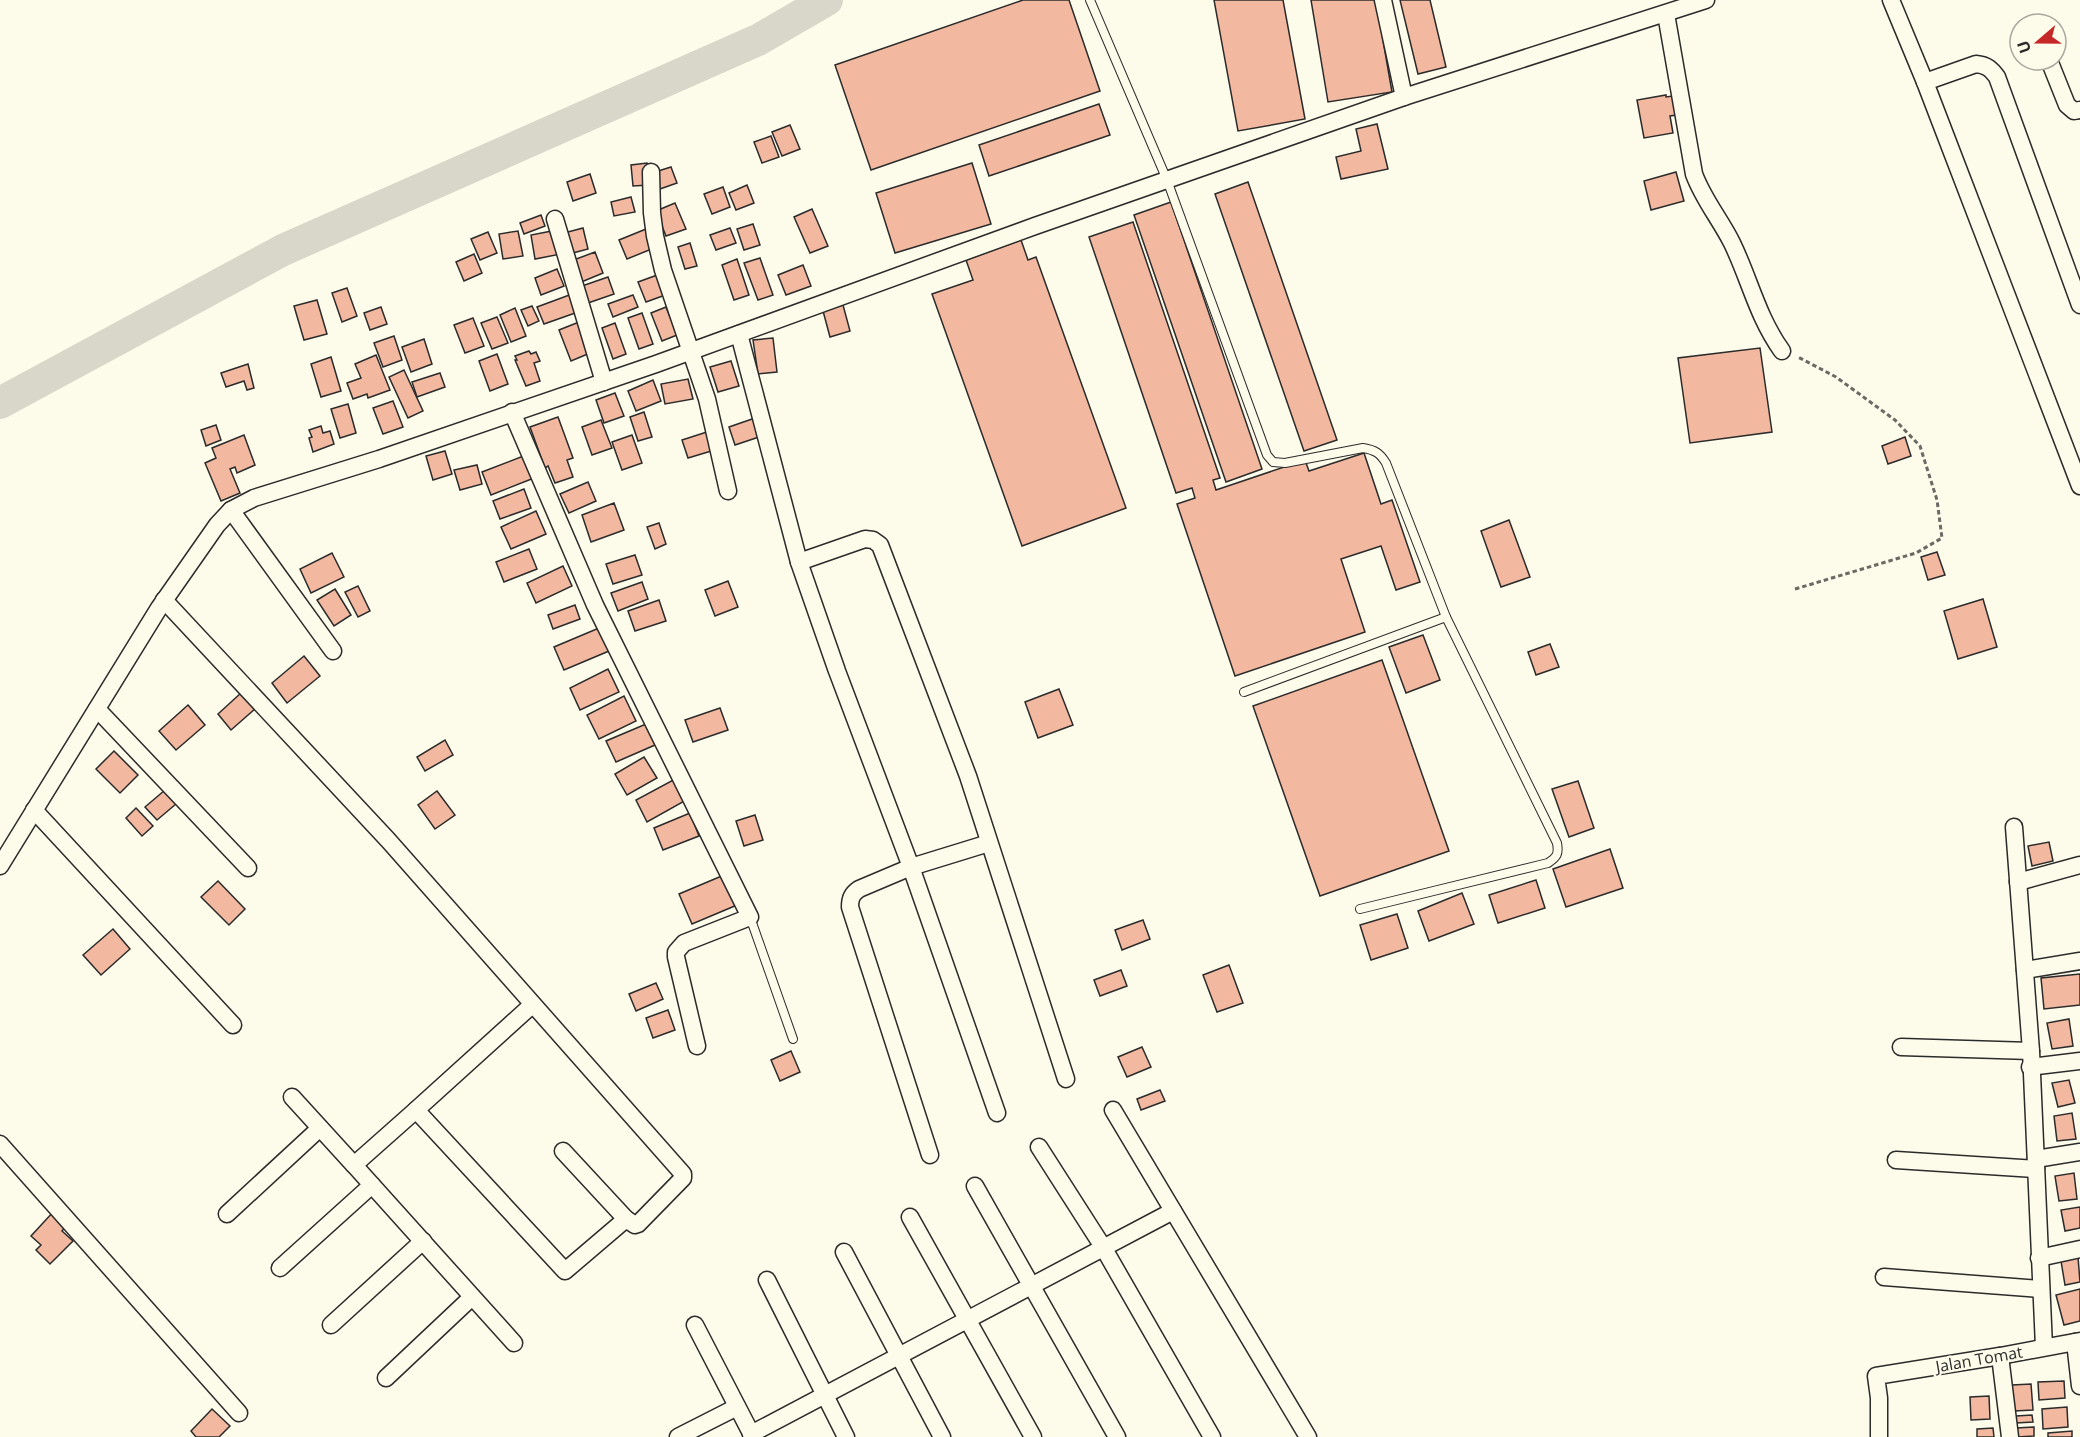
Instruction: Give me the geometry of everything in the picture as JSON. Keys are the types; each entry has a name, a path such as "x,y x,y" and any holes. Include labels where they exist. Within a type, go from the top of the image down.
{"street":[{"path":"1383,0 1404,97"},
{"path":"0,866 165,600 217,525 231,510 254,498 379,459 604,382 1404,97 1706,0"},
{"path":"1891,0 1925,82 2080,486"},
{"path":"1666,14 1698,186 1733,245 1758,311 1782,351"},
{"path":"1925,82 1976,64 1991,69 1997,77 2080,305"},
{"path":"2054,72 2067,105 2074,111 2080,110"},
{"path":"651,172 655,236 663,270 707,399 728,491"},
{"path":"555,219 604,382"},
{"path":"739,333 799,562 837,671 911,867 997,1113"},
{"path":"512,412 595,605 750,917 684,943 676,952 697,1046"},
{"path":"231,510 333,651"},
{"path":"799,562 866,539 873,540 880,545 968,776 1066,1079"},
{"path":"165,600 388,840 683,1174 683,1178 637,1225 626,1219 563,1151"},
{"path":"97,709 248,868"},
{"path":"34,810 233,1025"},
{"path":"2014,827 2025,970 2044,1347"},
{"path":"930,1155 850,907 850,900 853,893 859,889 911,867 989,843"},
{"path":"2018,882 2080,865"},
{"path":"2025,970 2080,961"},
{"path":"354,1165 532,1005"},
{"path":"1901,1047 2030,1059 2080,1061"},
{"path":"292,1096 514,1343"},
{"path":"416,1110 564,1271 626,1219"},
{"path":"1113,1110 1308,1437"},
{"path":"227,1215 320,1128"},
{"path":"0,1144 239,1413"},
{"path":"1039,1147 1103,1248 1212,1437"},
{"path":"1896,1160 2036,1164 2080,1152"},
{"path":"279,1268 372,1185"},
{"path":"975,1186 1118,1437"},
{"path":"695,1325 752,1436 824,1395 1173,1211"},
{"path":"910,1217 1033,1437"},
{"path":"331,1324 423,1241"},
{"path":"2039,1258 2080,1249"},
{"path":"844,1252 942,1437"},
{"path":"1884,1277 2040,1289"},
{"path":"767,1280 846,1437"},
{"path":"386,1378 472,1297"},
{"path":"2077,1342 2080,1386"},
{"name":"Jalan Tomat","path":"1879,1437 1879,1398 1875,1377 1877,1376 2077,1342"},
{"path":"2000,1356 2010,1437"},
{"path":"678,1437 737,1407"}],"lane":[{"path":"1090,0 1167,180 1267,455 1273,462 1278,463 1363,448 1374,450 1382,456 1446,616 1557,843 1559,852 1556,858 1548,862 1360,909"},
{"path":"1244,692 1446,616"},
{"path":"750,917 793,1039"}],"path":[{"path":"1782,351 1810,362 1836,377 1895,420 1920,446 1937,500 1942,538 1916,553 1795,589"}],"building":[{"path":"1023,0 1069,0 1100,91 871,170 835,65"},
{"path":"1214,0 1283,0 1305,119 1238,131"},
{"path":"1311,0 1376,0 1392,92 1328,102"},
{"path":"1400,0 1430,0 1446,67 1418,74"},
{"path":"1666,95 1666,97 1673,96 1677,115 1670,116 1673,133 1644,138 1637,100"},
{"path":"1099,104 1110,135 989,176 979,145"},
{"path":"1377,124 1388,169 1341,179 1336,157 1361,151 1356,129"},
{"path":"790,125 800,149 782,156 772,132"},
{"path":"771,136 779,157 762,163 754,142"},
{"path":"647,163 649,185 633,186 631,165"},
{"path":"972,163 991,224 895,253 876,193"},
{"path":"671,167 677,183 660,189 655,172"},
{"path":"1676,172 1684,201 1651,210 1644,181"},
{"path":"590,174 596,193 573,201 567,182"},
{"path":"1248,182 1337,440 1304,451 1215,194"},
{"path":"747,185 754,203 736,210 729,193"},
{"path":"723,187 730,207 712,214 704,194"},
{"path":"631,197 635,212 614,216 611,202"},
{"path":"1171,202 1262,469 1226,482 1134,215"},
{"path":"675,203 686,229 666,236 656,211"},
{"path":"812,209 828,246 810,253 794,217"},
{"path":"541,215 545,226 524,234 520,223"},
{"path":"1133,222 1220,478 1213,480 1216,490 1305,460 1309,471 1364,453 1381,504 1392,500 1420,582 1396,590 1381,546 1341,559 1365,632 1235,676 1177,504 1195,498 1192,488 1176,493 1089,237"},
{"path":"753,224 760,245 744,250 737,229"},
{"path":"583,228 588,249 569,254 564,233"},
{"path":"730,228 736,243 716,250 710,235"},
{"path":"646,229 654,248 627,259 619,240"},
{"path":"557,230 561,254 535,259 531,235"},
{"path":"518,231 523,256 503,259 499,234"},
{"path":"488,232 497,253 480,260 471,239"},
{"path":"1021,240 1028,260 1036,257 1126,508 1022,546 932,294 973,280 966,260"},
{"path":"690,243 697,266 685,269 678,247"},
{"path":"595,252 603,273 579,283 571,261"},
{"path":"474,254 482,273 464,281 456,262"},
{"path":"760,258 773,295 758,300 744,263"},
{"path":"737,259 749,295 734,300 722,265"},
{"path":"803,265 811,286 786,295 778,275"},
{"path":"557,269 564,286 541,295 535,278"},
{"path":"660,274 668,294 646,302 638,282"},
{"path":"608,277 614,294 588,303 582,286"},
{"path":"347,288 357,316 342,322 332,293"},
{"path":"572,294 578,312 544,324 537,307"},
{"path":"633,295 638,307 613,317 608,304"},
{"path":"317,300 327,334 304,340 294,306"},
{"path":"843,305 850,331 830,337 823,311"},
{"path":"532,306 539,321 528,326 521,310"},
{"path":"381,307 387,324 370,330 364,313"},
{"path":"666,307 677,335 662,341 651,313"},
{"path":"515,308 526,336 511,342 500,315"},
{"path":"642,313 653,344 639,349 628,318"},
{"path":"497,317 508,343 492,349 481,323"},
{"path":"473,318 484,346 465,353 454,325"},
{"path":"579,322 590,353 571,361 559,330"},
{"path":"615,323 626,354 613,359 602,328"},
{"path":"394,336 402,360 383,367 374,343"},
{"path":"773,338 777,372 758,374 753,340"},
{"path":"424,339 432,364 411,372 402,347"},
{"path":"1760,348 1772,432 1690,443 1678,358"},
{"path":"529,351 531,354 536,352 540,361 534,363 540,381 526,386 515,356"},
{"path":"497,354 508,384 490,391 479,361"},
{"path":"376,355 390,390 368,398 367,394 353,399 347,383 361,378 355,364"},
{"path":"331,357 341,391 321,397 311,364"},
{"path":"731,361 739,386 718,392 710,367"},
{"path":"248,364 254,388 247,390 244,381 226,387 221,373"},
{"path":"404,370 423,411 408,418 389,377"},
{"path":"440,373 445,387 417,397 412,382"},
{"path":"688,379 693,399 665,404 661,384"},
{"path":"653,380 661,401 636,411 628,391"},
{"path":"615,393 624,416 604,423 596,400"},
{"path":"393,401 403,427 383,434 373,408"},
{"path":"348,404 356,433 340,438 331,409"},
{"path":"644,412 652,437 638,441 630,417"},
{"path":"558,417 573,458 567,460 573,477 555,483 548,466 545,468 530,427"},
{"path":"755,418 762,436 735,445 729,427"},
{"path":"601,420 612,448 592,455 582,427"},
{"path":"216,425 221,440 206,446 201,430"},
{"path":"321,426 323,433 330,431 334,444 313,452 309,430"},
{"path":"713,430 718,449 688,458 682,440"},
{"path":"244,435 255,465 237,473 235,467 230,469 240,493 221,501 205,463 216,458 212,448"},
{"path":"632,435 642,463 622,470 612,442"},
{"path":"1905,437 1911,456 1888,464 1882,446"},
{"path":"445,451 452,474 433,480 426,456"},
{"path":"526,455 534,478 491,495 482,472"},
{"path":"477,465 482,484 460,490 454,470"},
{"path":"588,482 596,501 569,513 560,494"},
{"path":"524,489 531,508 500,519 493,501"},
{"path":"614,503 624,530 591,542 582,515"},
{"path":"536,511 546,534 511,549 501,527"},
{"path":"1509,520 1530,577 1501,587 1481,531"},
{"path":"659,523 666,544 655,549 647,527"},
{"path":"529,549 537,569 504,582 496,562"},
{"path":"1937,552 1945,575 1928,580 1921,557"},
{"path":"332,553 344,577 311,593 300,569"},
{"path":"635,555 642,575 613,584 606,564"},
{"path":"563,566 572,586 536,603 527,583"},
{"path":"728,581 738,607 715,616 705,590"},
{"path":"642,582 648,599 618,611 611,593"},
{"path":"358,586 370,611 358,617 345,592"},
{"path":"335,589 351,615 334,626 317,600"},
{"path":"1983,599 1997,647 1958,659 1944,611"},
{"path":"659,600 666,621 635,631 628,611"},
{"path":"575,605 580,619 553,629 548,615"},
{"path":"599,628 609,651 564,670 554,647"},
{"path":"1423,635 1440,680 1406,693 1389,647"},
{"path":"1550,644 1559,667 1536,675 1528,652"},
{"path":"304,656 320,676 287,703 272,683"},
{"path":"1382,660 1449,851 1320,896 1253,706"},
{"path":"608,669 619,692 580,710 570,688"},
{"path":"1059,689 1073,725 1038,738 1025,702"},
{"path":"242,692 256,708 231,730 218,714"},
{"path":"624,696 636,721 599,739 587,715"},
{"path":"188,705 205,725 176,750 159,731"},
{"path":"720,708 728,730 693,742 685,720"},
{"path":"646,724 655,745 616,762 606,741"},
{"path":"445,740 453,755 425,771 417,757"},
{"path":"114,751 138,775 120,793 96,769"},
{"path":"644,757 657,778 627,795 615,774"},
{"path":"677,778 688,799 647,822 636,800"},
{"path":"1578,781 1594,828 1569,837 1552,789"},
{"path":"165,790 176,804 157,820 145,807"},
{"path":"437,791 455,815 435,829 418,805"},
{"path":"136,808 153,826 142,836 126,818"},
{"path":"690,813 699,836 663,850 654,828"},
{"path":"755,815 763,840 744,846 736,821"},
{"path":"2049,842 2053,861 2032,866 2028,846"},
{"path":"1610,849 1623,888 1566,907 1553,869"},
{"path":"724,875 737,905 692,924 679,894"},
{"path":"1536,880 1545,908 1498,923 1489,895"},
{"path":"218,881 245,909 229,925 201,897"},
{"path":"1462,893 1474,924 1429,941 1418,911"},
{"path":"1397,914 1408,948 1371,960 1360,925"},
{"path":"1143,920 1150,939 1122,950 1115,930"},
{"path":"113,929 130,949 101,975 83,955"},
{"path":"1229,965 1243,1003 1217,1012 1203,975"},
{"path":"1121,970 1127,986 1100,996 1094,980"},
{"path":"2080,974 2080,1005 2044,1009 2041,978"},
{"path":"656,983 663,999 636,1011 629,994"},
{"path":"668,1010 675,1030 653,1038 646,1018"},
{"path":"2069,1019 2073,1046 2052,1049 2047,1023"},
{"path":"1142,1047 1151,1067 1127,1077 1118,1057"},
{"path":"791,1051 800,1072 780,1081 771,1060"},
{"path":"2069,1080 2075,1103 2058,1107 2052,1083"},
{"path":"1160,1090 1165,1101 1141,1110 1137,1099"},
{"path":"2072,1113 2076,1139 2057,1141 2054,1116"},
{"path":"2074,1173 2077,1199 2059,1201 2055,1176"},
{"path":"2080,1207 2080,1228 2065,1231 2061,1210"},
{"path":"54,1211 68,1224 62,1231 73,1241 50,1264 36,1250 41,1245 31,1236"},
{"path":"2078,1257 2080,1282 2065,1285 2061,1261"},
{"path":"2080,1289 2080,1321 2064,1325 2056,1295"},
{"path":"2064,1381 2065,1398 2039,1400 2038,1382"},
{"path":"2031,1384 2033,1410 2014,1411 2012,1385"},
{"path":"1989,1396 1990,1419 1971,1420 1970,1397"},
{"path":"2067,1407 2068,1427 2043,1429 2042,1409"},
{"path":"212,1409 230,1426 219,1437 196,1437 191,1431"},
{"path":"2032,1415 2033,1422 2016,1423 2016,1416"},
{"path":"2034,1427 2034,1436 2017,1437 2016,1428"},
{"path":"1993,1428 1994,1437 1977,1437 1977,1429"},
{"path":"2072,1431 2072,1437 2048,1437 2048,1433"}],"waterway":[{"path":"0,403 283,250 758,40 827,0"}]}
